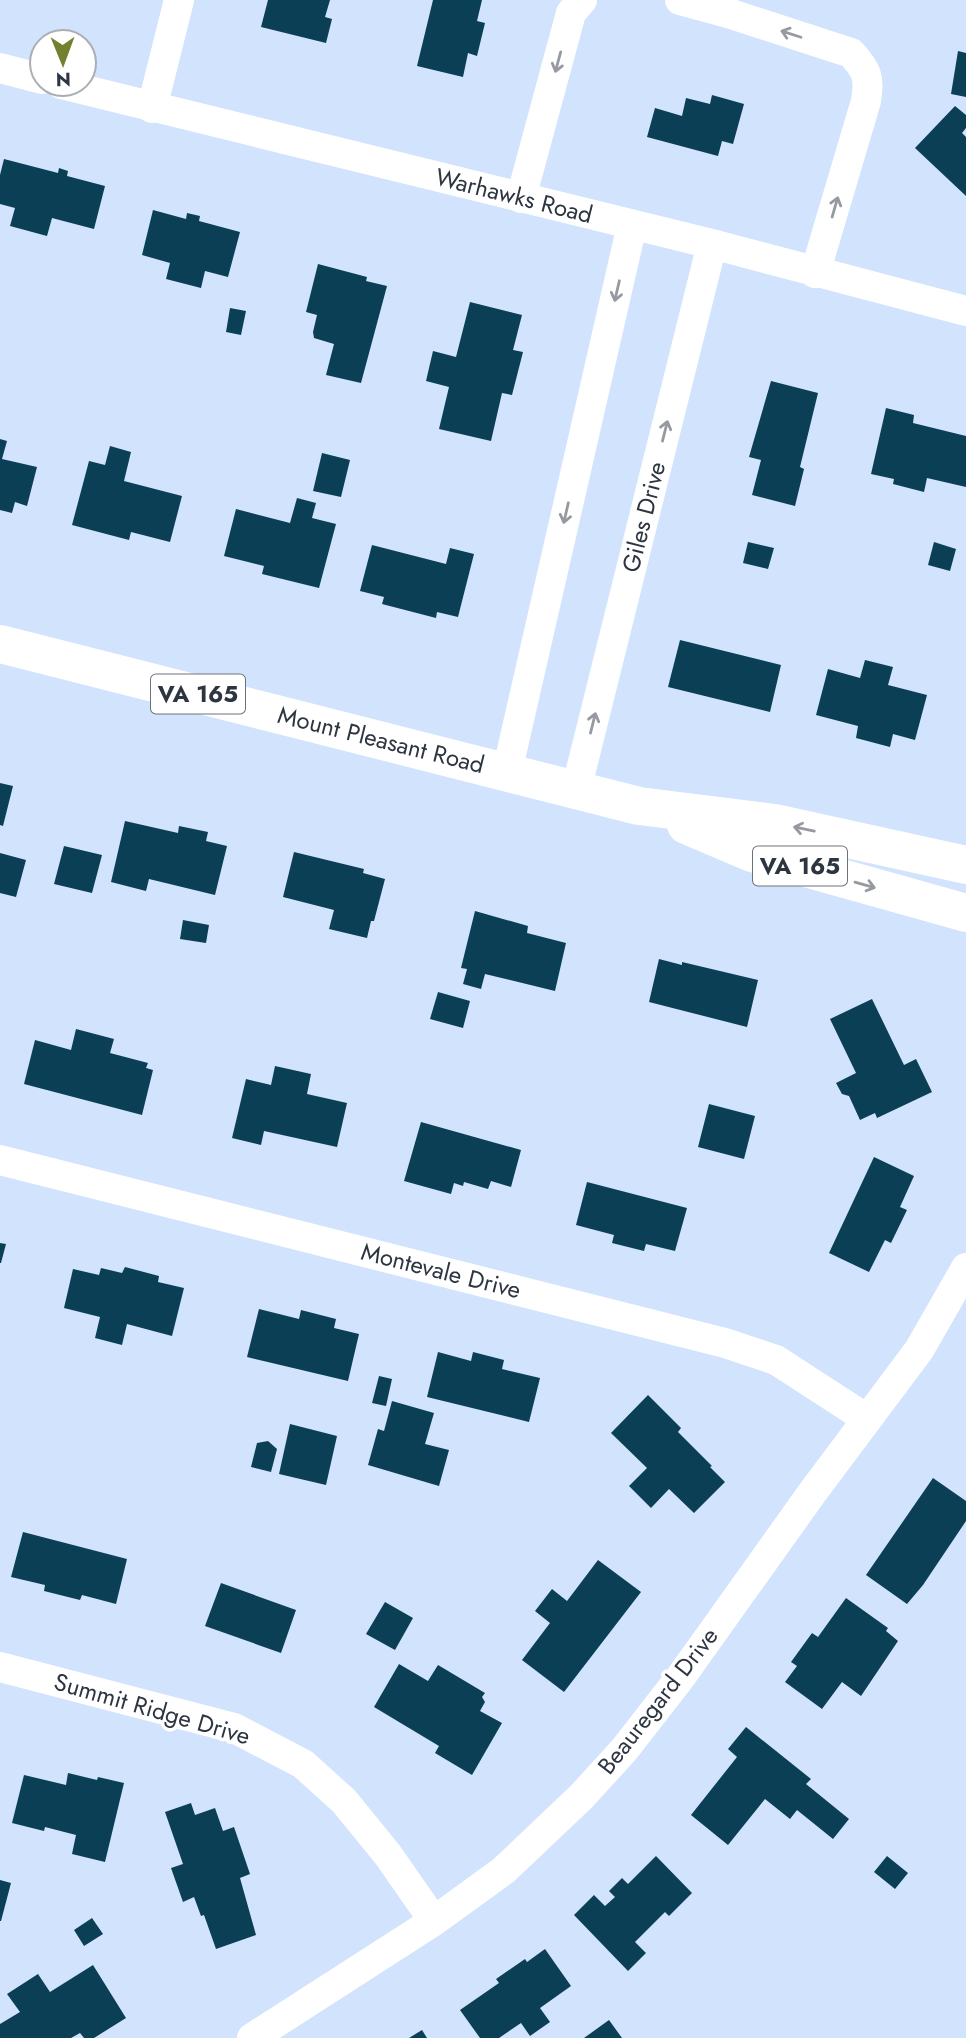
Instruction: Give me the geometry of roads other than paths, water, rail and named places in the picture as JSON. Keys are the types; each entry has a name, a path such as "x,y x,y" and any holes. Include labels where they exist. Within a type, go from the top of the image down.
{"highway":[{"name":"Mount Pleasant Road","path":"0,644 639,806 775,823 966,865"},
{"name":"Mount Pleasant Road","path":"639,806 752,853 966,913"}],"street":[{"path":"152,108 179,0"},
{"path":"521,198 571,13 582,0"},
{"path":"680,0 729,6 851,53 863,65 869,84 866,101 816,273"},
{"path":"0,68 28,75"},
{"name":"Warhawks Road","path":"98,94 712,244 966,311"},
{"path":"507,772 632,225"},
{"name":"Giles Drive","path":"576,790 712,244"},
{"name":"Montevale Drive","path":"0,1160 725,1343 776,1360 867,1419"},
{"name":"Beauregard Drive","path":"252,2038 434,1921 504,1870 581,1797 624,1749 680,1678 919,1350 966,1268"},
{"name":"Summit Ridge Drive","path":"0,1667 234,1728 303,1764 324,1781 353,1812 388,1855 434,1921"}]}
